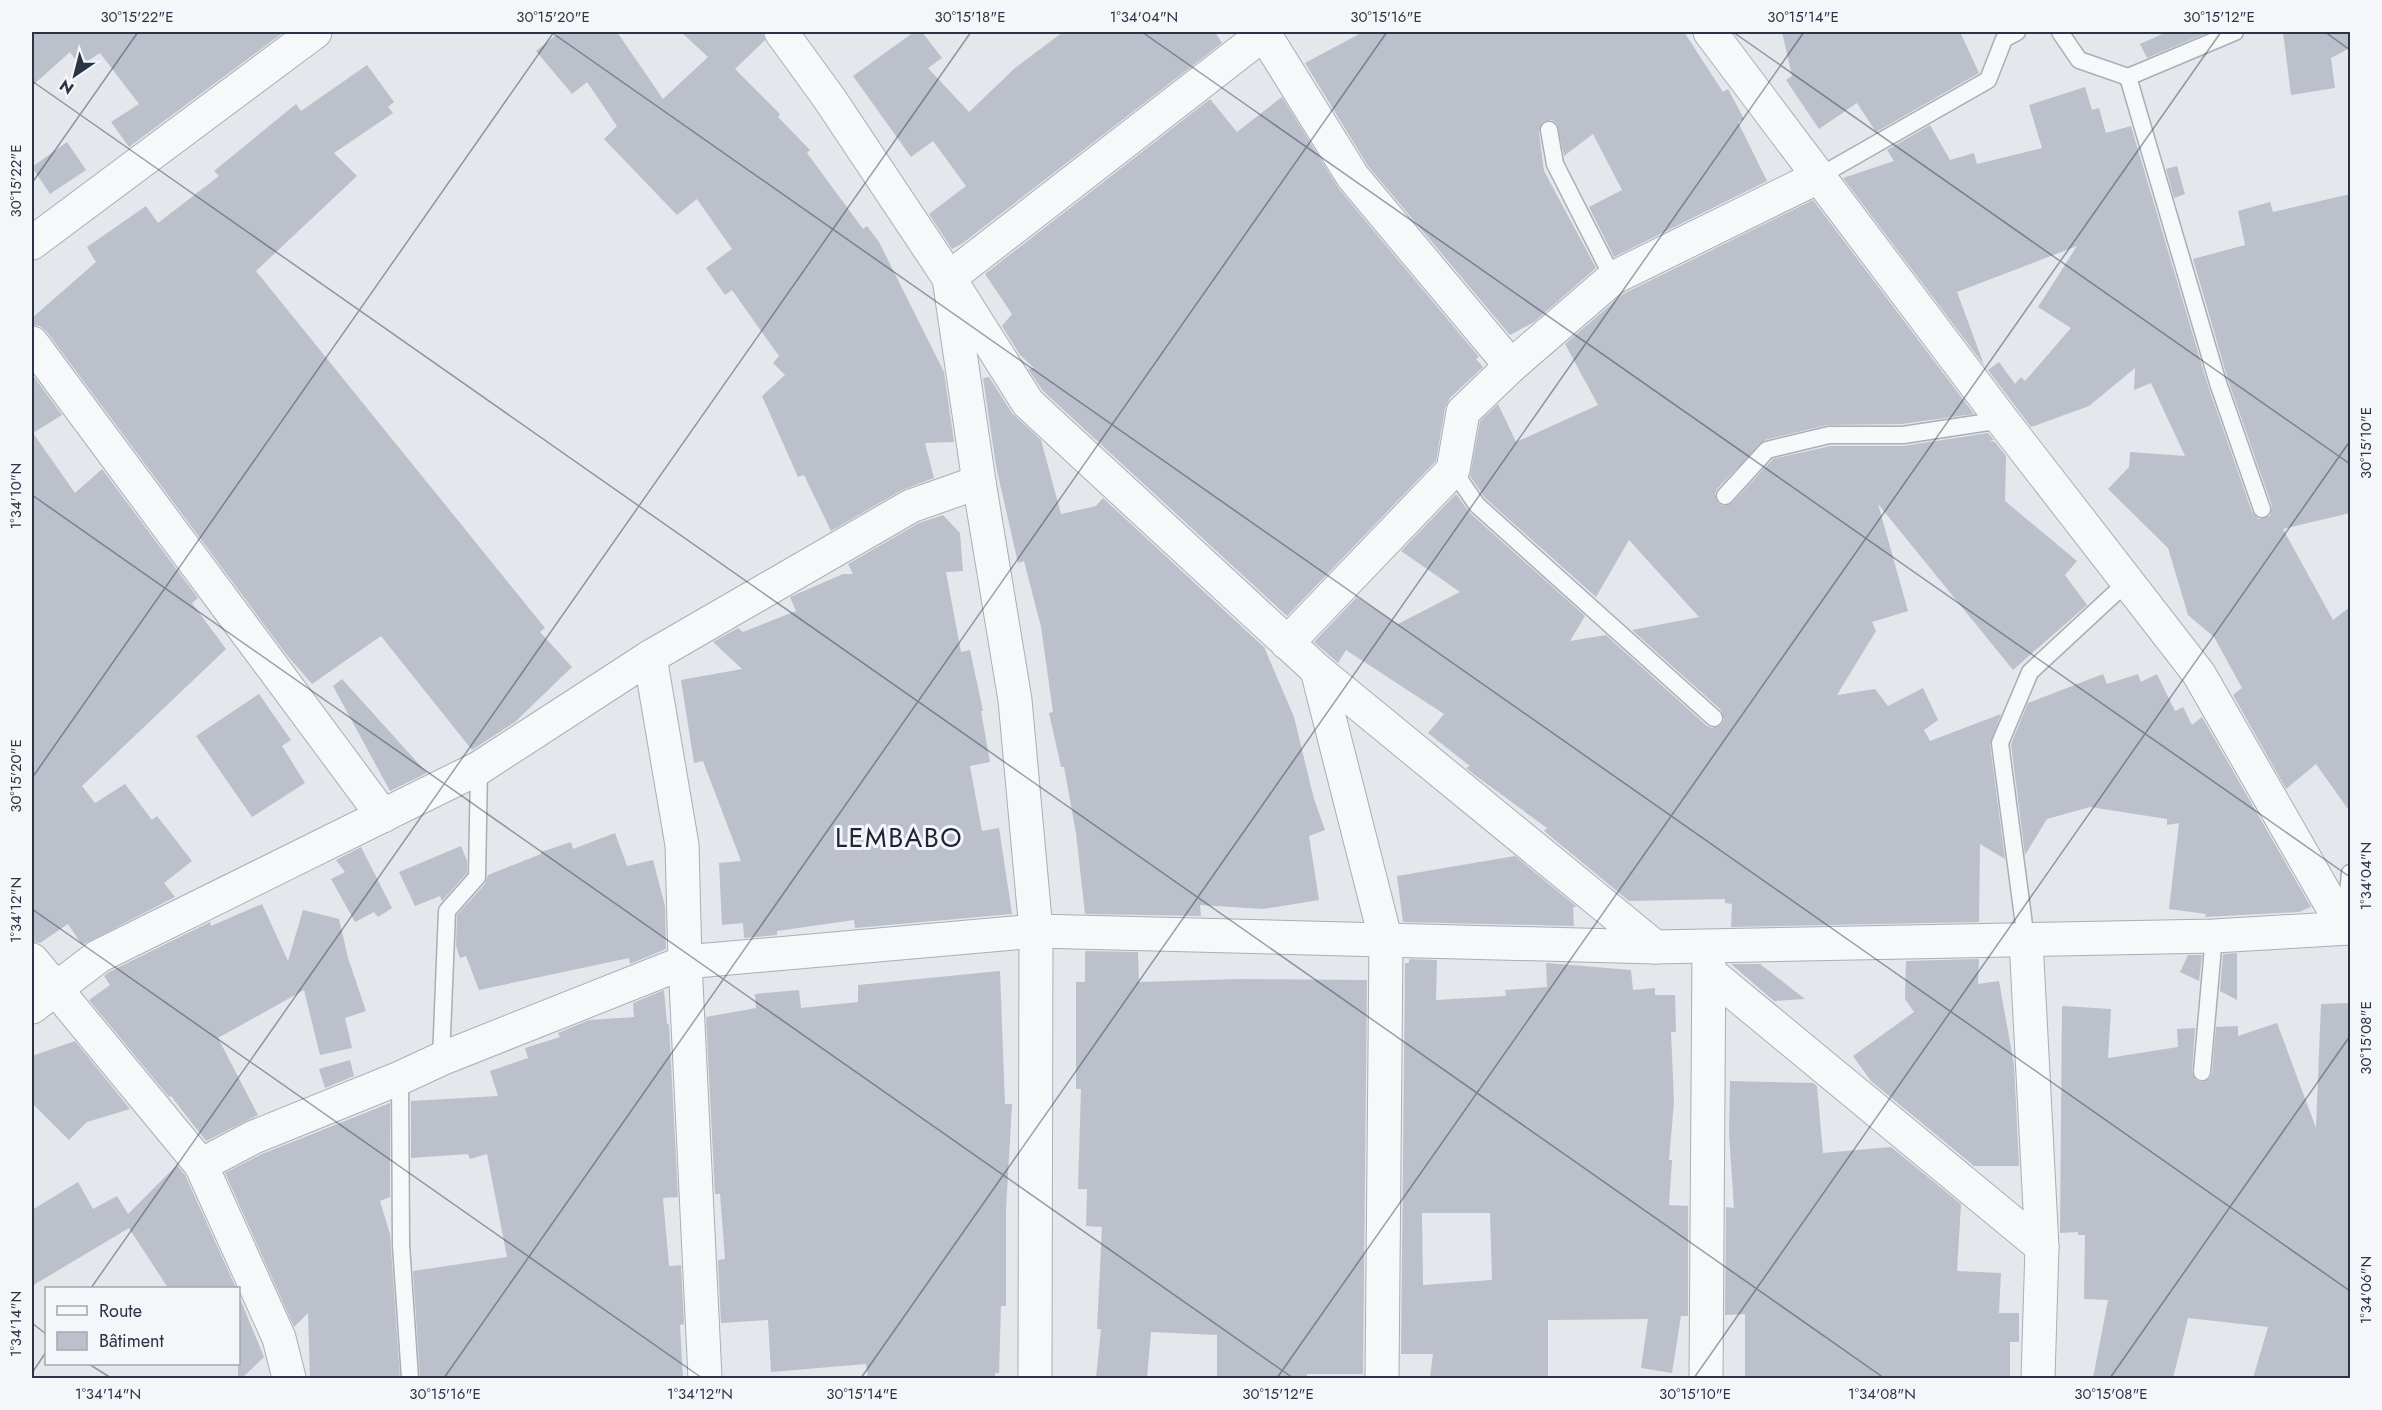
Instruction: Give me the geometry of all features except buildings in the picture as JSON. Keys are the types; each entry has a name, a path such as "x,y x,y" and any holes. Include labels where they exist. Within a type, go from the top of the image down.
{"street":[{"path":"781,32 829,98 949,278 1028,403 1317,670 1655,947"},
{"path":"949,278 1264,32 1353,177 1511,366"},
{"path":"201,1165 254,1137 441,1059 685,962 1036,930 1655,947 1710,960 2026,940 2214,936 2347,927 2199,674 2002,420 1710,32"},
{"path":"32,243 301,36"},
{"path":"1287,643 1453,471 1463,412 1511,366 1613,278 1818,177"},
{"path":"949,278 979,482 1015,700 1036,930 1035,1378"},
{"path":"32,342 383,816"},
{"path":"42,998 99,956 479,768 650,657 911,506 979,482"},
{"path":"650,657 682,845 685,962 705,1378"},
{"path":"1317,670 1386,941 1382,1378"},
{"path":"2026,940 2042,1247 2038,1378"},
{"path":"32,960 42,998 201,1165 279,1338 289,1378"},
{"path":"1710,960 2042,1247"},
{"path":"1706,1378 1710,960"}],"lane":[{"path":"1818,177 1988,80 2004,39 2017,32"},
{"path":"2060,32 2079,60 2128,77 2235,32"},
{"path":"2128,77 2218,383 2262,509"},
{"path":"1549,130 1555,164 1613,278"},
{"path":"1725,496 1767,450 1829,435 1903,435 2002,420"},
{"path":"1453,471 1477,505 1714,718"},
{"path":"2026,940 2000,743 2030,672 2126,582"},
{"path":"441,1059 447,911 477,877 479,768"},
{"path":"2347,927 2350,873"},
{"path":"2202,1072 2214,936"},
{"path":"400,1078 401,1245 410,1378"}],"district":[{"name":"LEMBABO","path":"899,837"}]}
